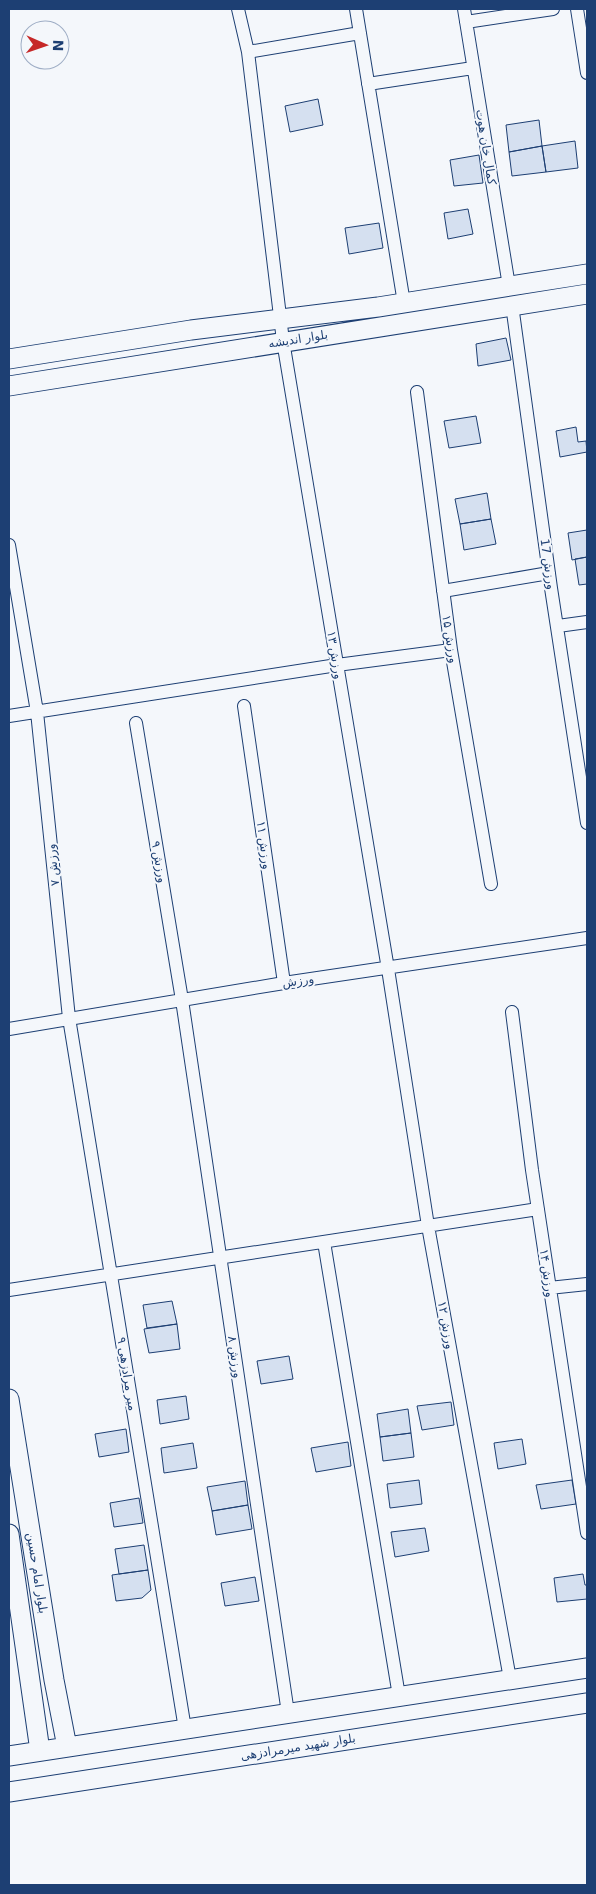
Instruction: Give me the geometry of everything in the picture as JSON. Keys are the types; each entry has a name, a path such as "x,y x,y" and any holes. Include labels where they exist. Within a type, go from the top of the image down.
{"street":[{"name":"ورزش ۱۳","path":"238,9 248,52 284,341 388,969"},
{"path":"356,9 404,302"},
{"name":"کمال خان هوت","path":"464,9 509,286"},
{"path":"466,22 553,9"},
{"path":"577,9 587,73"},
{"path":"248,52 360,33"},
{"path":"368,84 473,68"},
{"name":"بلوار اندیشه","path":"9,359 191,330 404,302 587,274"},
{"name":"بلوار اندیشه","path":"9,386 587,294"},
{"name":"ورزش 17","path":"512,305 549,573 587,823"},
{"name":"ورزش ۱۵","path":"417,392 443,591 491,884"},
{"name":"ورزش ۷","path":"9,545 36,712 69,1018"},
{"path":"443,591 549,573"},
{"path":"558,626 587,622"},
{"path":"9,716 337,665 452,650"},
{"name":"ورزش ۱۱","path":"244,706 284,983"},
{"name":"ورزش ۹","path":"136,723 182,1000"},
{"name":"ورزش","path":"9,1029 284,983 587,938"},
{"name":"ورزش ۱۲","path":"388,969 428,1226 510,1679"},
{"name":"ورزش ۸","path":"182,1000 288,1713"},
{"name":"ورزش ۱۴","path":"512,1012 538,1209 587,1533"},
{"name":"میر مرادزهی ۹","path":"69,1018 185,1729"},
{"path":"9,1290 538,1209"},
{"path":"324,1242 399,1696"},
{"path":"550,1288 587,1284"},
{"name":"بلوار امام حسین","path":"9,1399 52,1670 67,1747"},
{"name":"بلوار امام حسین","path":"9,1534 40,1751"},
{"path":"9,1756 587,1668"},
{"name":"بلوار شهید میرمرادزهی","path":"9,1792 587,1702"}],"building":[{"path":"318,99 323,125 290,132 285,106"},
{"path":"539,120 542,146 509,152 506,125"},
{"path":"575,141 578,168 546,172 542,146"},
{"path":"542,146 546,172 512,176 509,152"},
{"path":"479,155 483,183 454,186 450,160"},
{"path":"468,209 473,234 448,239 444,213"},
{"path":"379,223 383,248 349,254 345,228"},
{"path":"506,338 511,360 478,366 476,344"},
{"path":"476,416 481,443 449,448 444,421"},
{"path":"576,427 578,442 586,441 587,452 560,457 556,431"},
{"path":"487,493 491,519 460,524 455,499"},
{"path":"491,519 496,544 464,550 460,524"},
{"path":"587,530 587,557 572,560 568,533"},
{"path":"587,557 587,584 579,585 575,559"},
{"path":"172,1301 177,1324 147,1328 143,1305"},
{"path":"177,1324 180,1349 149,1353 144,1329"},
{"path":"289,1356 293,1379 261,1384 257,1361"},
{"path":"186,1396 189,1419 160,1424 157,1400"},
{"path":"451,1402 454,1425 422,1430 417,1406"},
{"path":"408,1409 411,1433 380,1437 377,1414"},
{"path":"126,1429 129,1452 99,1457 95,1434"},
{"path":"411,1433 414,1457 383,1461 380,1437"},
{"path":"522,1439 526,1464 498,1469 494,1443"},
{"path":"348,1442 351,1466 316,1472 311,1448"},
{"path":"193,1443 197,1468 164,1473 161,1448"},
{"path":"419,1480 422,1504 390,1508 387,1484"},
{"path":"572,1480 576,1504 541,1509 536,1485"},
{"path":"245,1481 248,1505 212,1511 207,1487"},
{"path":"139,1498 143,1523 114,1527 110,1503"},
{"path":"248,1505 252,1529 216,1535 212,1511"},
{"path":"425,1528 429,1551 395,1557 391,1532"},
{"path":"144,1545 148,1570 119,1574 115,1549"},
{"path":"148,1570 151,1590 142,1598 116,1601 112,1575"},
{"path":"583,1574 585,1585 587,1585 587,1599 557,1602 554,1578"},
{"path":"255,1577 259,1601 225,1606 221,1583"}]}
